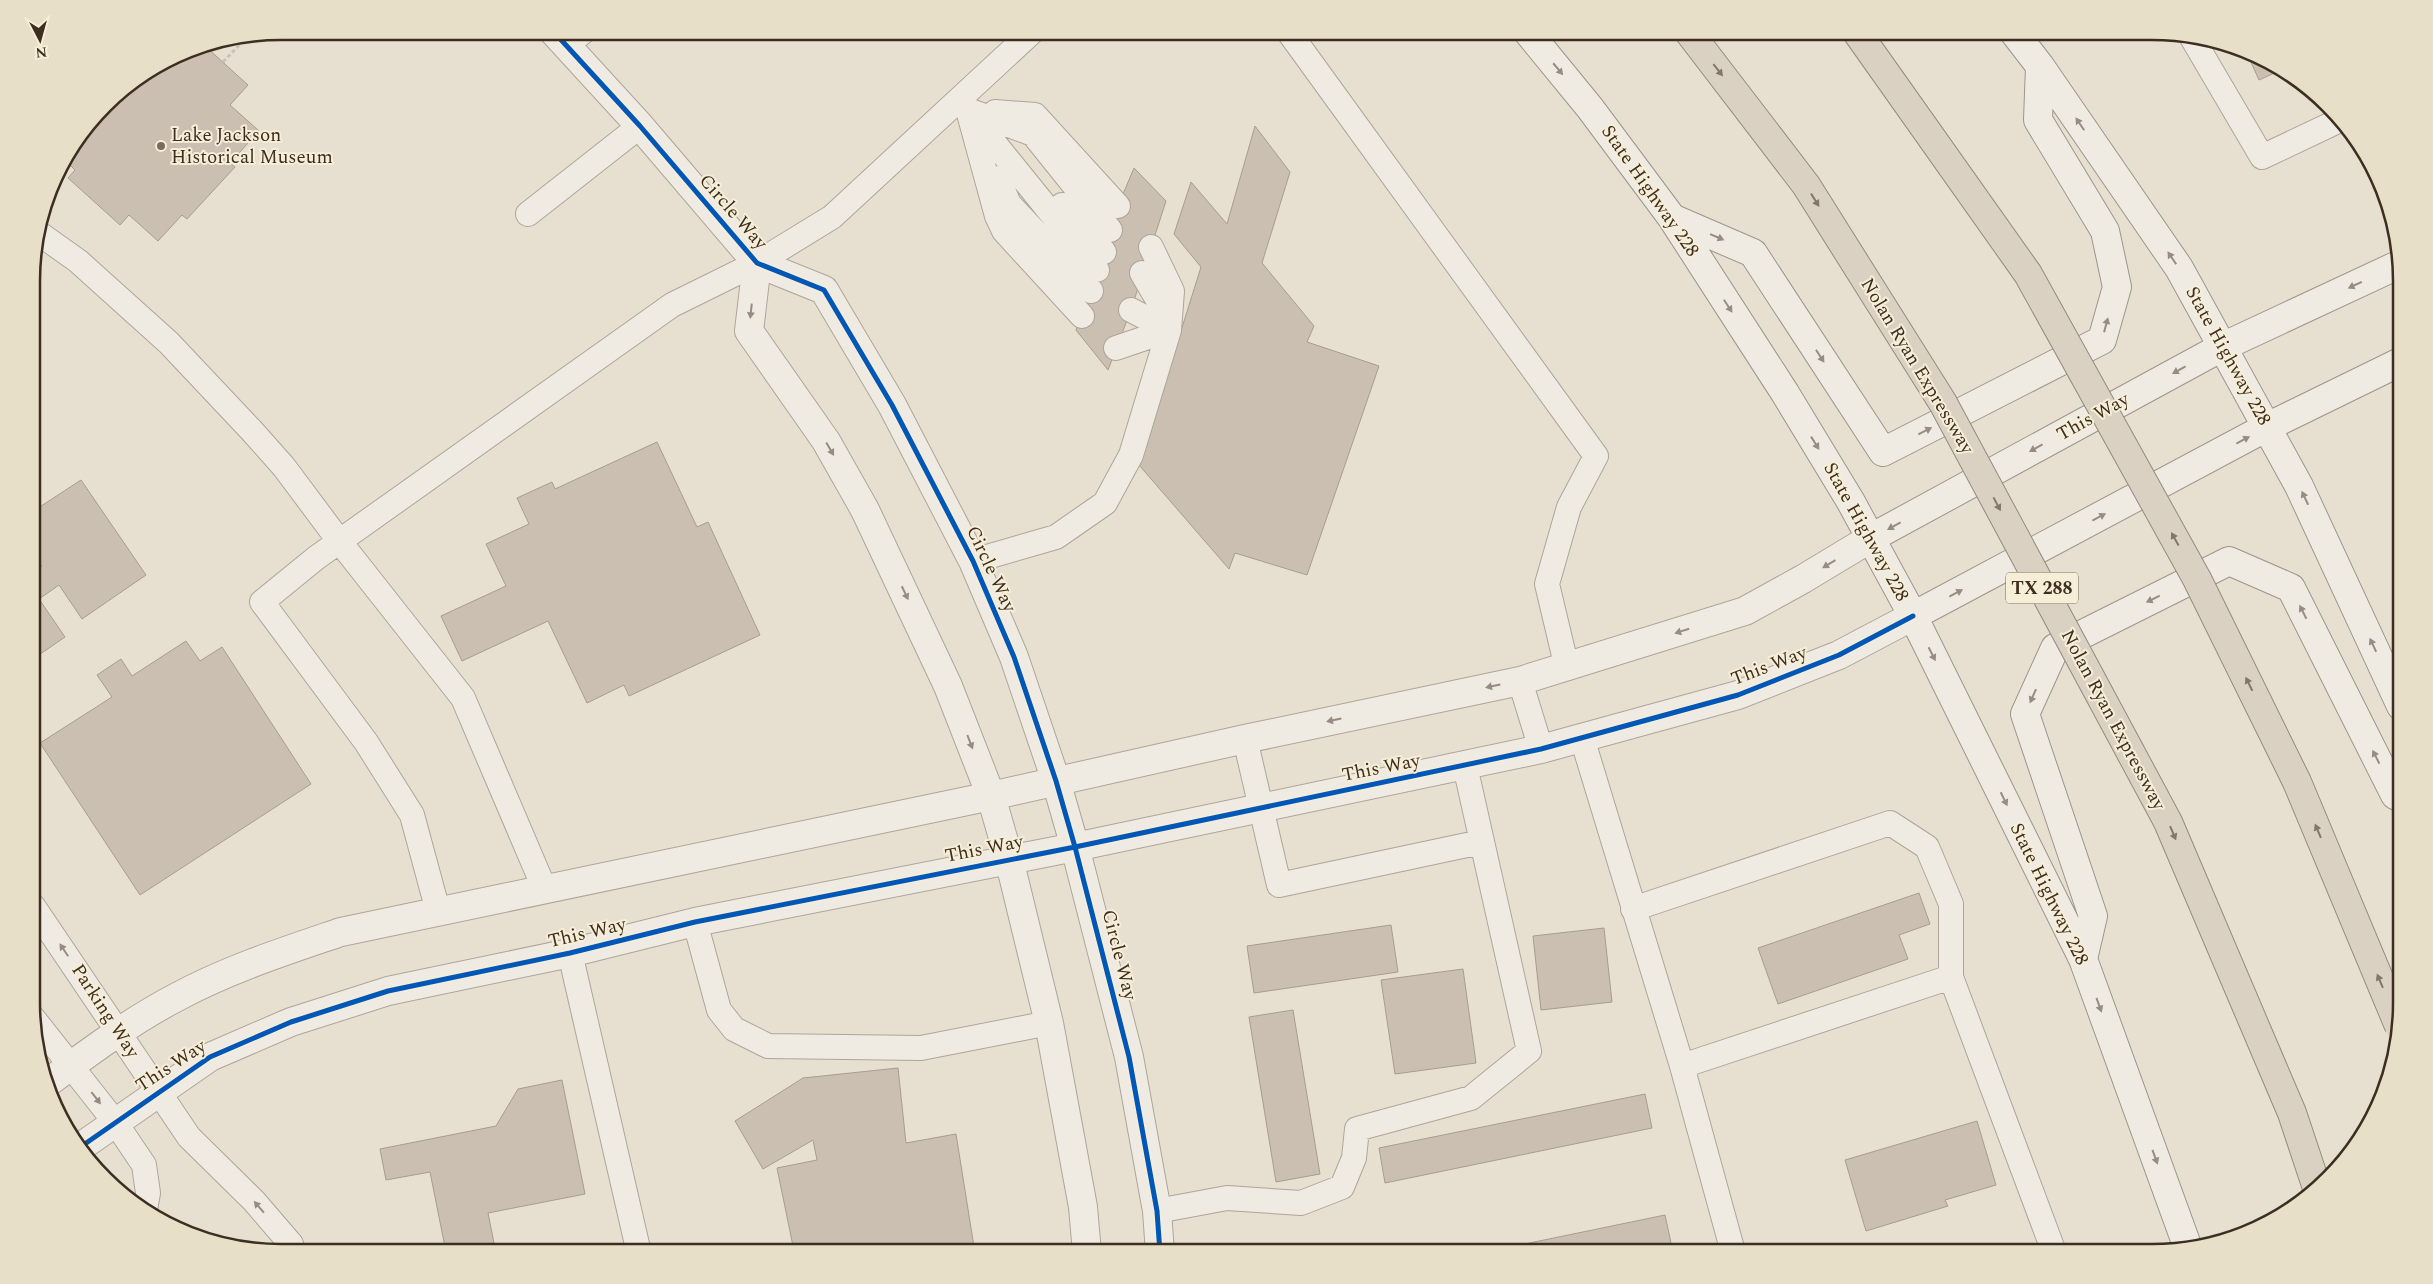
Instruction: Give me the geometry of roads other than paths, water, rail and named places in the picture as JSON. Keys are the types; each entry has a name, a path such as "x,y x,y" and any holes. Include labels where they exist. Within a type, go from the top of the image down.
{"highway":[{"name":"Nolan Ryan Expressway","path":"1695,40 1806,184 1943,403 2168,822 2292,1113 2314,1180"},
{"path":"1862,40 2028,274 2197,579 2297,782 2393,1011"}],"street":[{"name":"Circle Way","path":"571,40 640,126 757,263 824,290 892,405 973,561 1014,657 1056,781 1075,846 1129,1057 1157,1211 1159,1244"},
{"name":"State Highway 228","path":"1534,40 1590,108 1672,218 1785,393 1843,487 1871,538 1913,616 2082,959 2186,1242"},
{"name":"State Highway 228","path":"2020,40 2040,66 2179,268 2299,486 2393,689"},
{"path":"1672,218 1753,253 1883,452 2102,340 2117,287 2105,230 2038,120 2040,66"},
{"name":"Circle Way","path":"757,263 749,331 826,441 865,510 948,686 991,796 1009,859 1049,1023 1083,1207 1086,1244"},
{"name":"This Way","path":"52,1079 120,1032 175,997 267,957 341,932 991,796 1245,739 1520,681 1567,668 1745,611 1804,579 1871,538 2222,347 2392,268"},
{"name":"This Way","path":"85,1143 157,1091 210,1057 291,1022 388,991 570,953 695,922 1465,766 1582,738 1738,695 1839,655 2267,427 2393,365"},
{"path":"2082,959 2092,916 2025,714 2055,648 2229,561 2291,588 2393,791"}],"lane":[{"path":"438,911 412,815 366,742 262,602 316,558 672,305 757,263 832,217 964,105 1025,40"},
{"path":"1295,40 1596,456 1569,507 1547,584 1567,668"},
{"path":"2196,44 2262,157 2334,123"},
{"path":"964,105 1035,115 1118,206"},
{"path":"964,105 1033,134 1110,230"},
{"path":"964,105 1097,271"},
{"path":"964,105 997,216 1004,231 1082,316"},
{"path":"528,214 640,126"},
{"path":"44,237 78,261 170,343 284,467 340,542 463,698 545,890"},
{"path":"973,561 1056,537 1105,503 1131,455 1169,330 1172,292 1151,247"},
{"path":"1130,310 1159,302 1169,330"},
{"path":"1130,310 1169,330"},
{"path":"1130,310 1169,330"},
{"path":"1520,681 1541,748"},
{"path":"1582,738 1682,1066 1731,1244"},
{"path":"1245,739 1280,885 1481,842"},
{"path":"1157,1211 1227,1198 1301,1203 1342,1187 1354,1158 1358,1129 1470,1098 1529,1051 1465,766"},
{"path":"1633,909 1890,823 1927,847 1951,904 1951,977 2051,1244"},
{"name":"Parking Way","path":"40,916 120,1032 189,1137 254,1201 291,1244"},
{"path":"695,922 719,1010 734,1029 768,1046 921,1048 1049,1023"},
{"path":"570,953 637,1244"},
{"path":"1682,1066 1951,977"},
{"path":"42,1029 114,1122 144,1165 148,1193 146,1203"}],"place":[{"name":"Lake Jackson Historical Museum","path":"161,146"}]}
